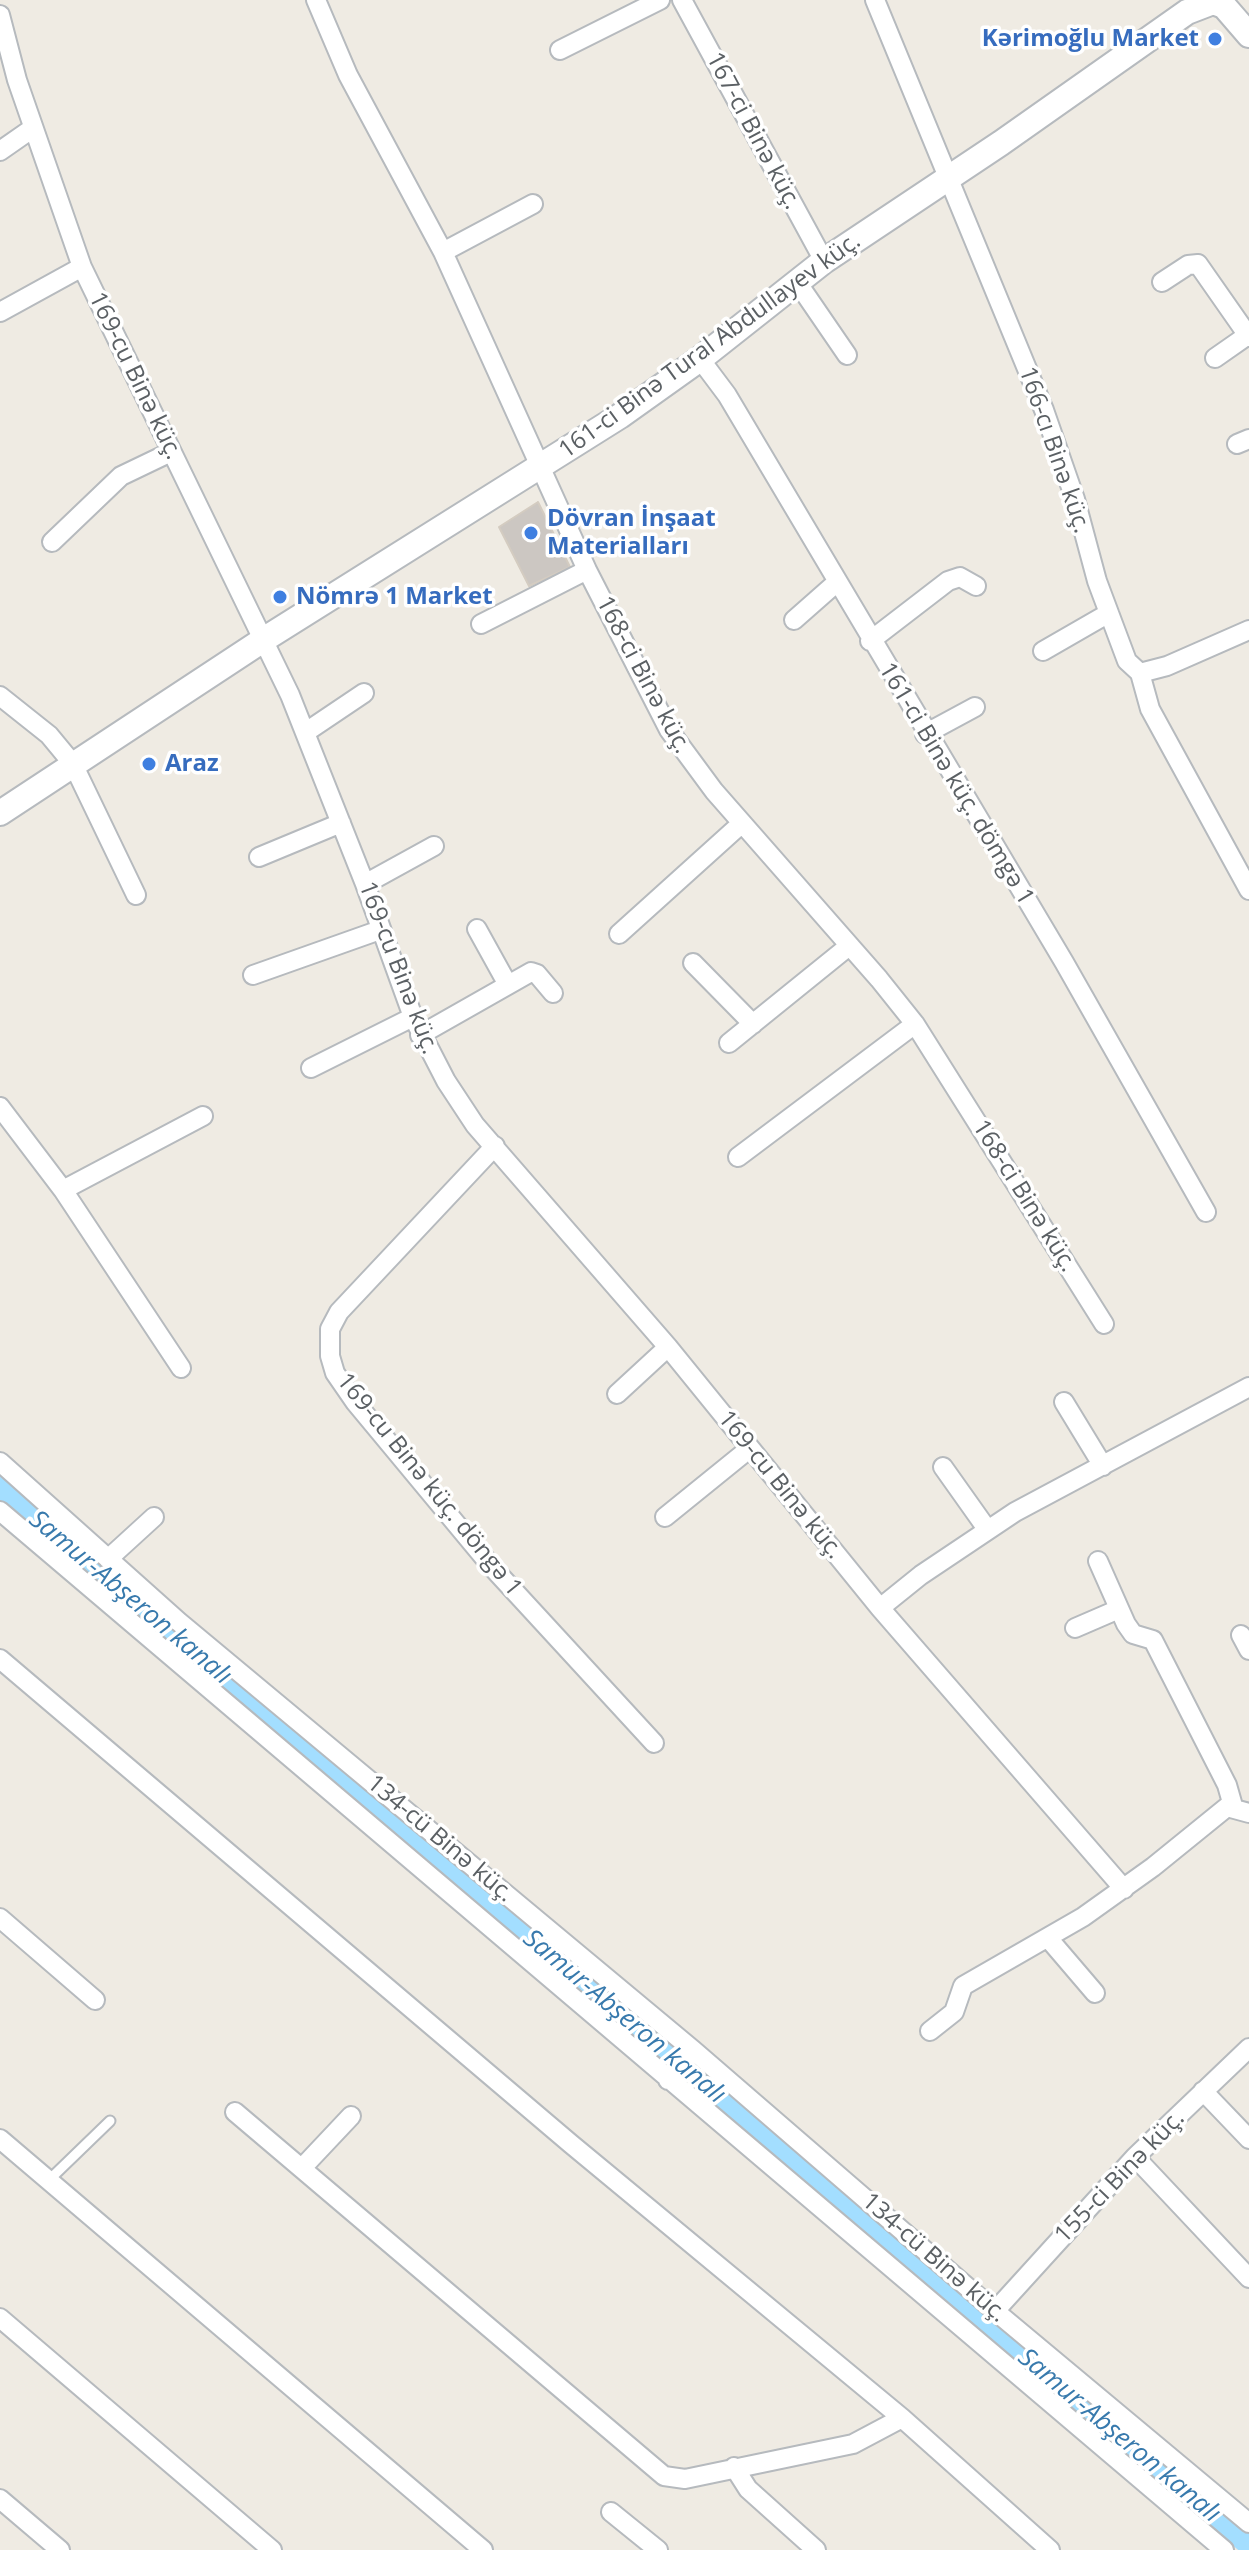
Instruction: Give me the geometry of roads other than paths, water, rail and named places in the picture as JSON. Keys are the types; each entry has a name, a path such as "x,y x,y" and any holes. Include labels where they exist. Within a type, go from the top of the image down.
{"street":[{"name":"168-ci Binə küç.","path":"316,0 348,75 443,252 587,570 669,730 686,757 741,824 915,1024 1104,1324"},
{"path":"560,50 660,0"},
{"name":"167-ci Binə küç.","path":"682,0 824,261"},
{"name":"166-cı Binə küç.","path":"875,0 1044,410 1071,485 1087,549 1127,661 1140,673 1150,709 1249,890"},
{"path":"1212,1 1224,6 1249,35"},
{"name":"161-ci Binə Tural Abdullayev küç.","path":"0,813 263,640 540,469 700,359 824,261 948,179 1149,36 1187,12 1212,1"},
{"name":"169-cu Binə küç.","path":"0,15 33,128 82,267 306,732 416,1026 446,1081 475,1125 668,1347 880,1608 1124,1889"},
{"path":"0,151 33,128"},
{"path":"443,252 533,204"},
{"path":"1162,282 1188,265 1198,264 1248,336 1215,358"},
{"path":"0,312 82,267"},
{"path":"797,282 847,355"},
{"name":"161-ci Binə küç. dömgə 1","path":"700,359 727,395 925,734 1150,1108 1206,1212"},
{"path":"52,542 121,476 171,452"},
{"path":"481,624 587,570"},
{"path":"870,641 948,581 960,577 976,586"},
{"path":"794,620 836,583"},
{"path":"1043,651 1109,613"},
{"path":"1140,673 1167,666 1249,630"},
{"path":"306,732 364,693"},
{"path":"0,696 49,735 73,764 136,895"},
{"path":"925,734 975,707"},
{"path":"259,857 341,823"},
{"path":"619,934 741,824"},
{"path":"365,884 434,846"},
{"path":"477,929 508,985"},
{"path":"253,975 380,930"},
{"path":"729,1043 849,946"},
{"path":"693,963 753,1024"},
{"path":"311,1068 416,1026 531,972 537,974 553,993"},
{"path":"738,1157 915,1024"},
{"path":"0,1107 63,1190 181,1368"},
{"path":"63,1190 203,1116"},
{"name":"169-cu Binə küç. döngə 1","path":"495,1146 339,1312 330,1329 330,1356 335,1373 355,1402 492,1567 654,1743"},
{"path":"617,1394 668,1347"},
{"path":"880,1608 987,1529 1249,1387"},
{"path":"1064,1402 1103,1466"},
{"path":"665,1517 749,1449"},
{"name":"134-cü Binə küç.","path":"0,1462 108,1559 693,2050 995,2311 1249,2523"},
{"path":"943,1467 987,1529"},
{"path":"0,1511 1224,2550"},
{"path":"108,1559 154,1517"},
{"path":"930,2031 954,2012 963,1986 1048,1938 1124,1889 1222,1811 1241,1809 1153,1640 1133,1634 1098,1561"},
{"path":"1075,1628 1119,1609"},
{"path":"0,1659 571,2144 902,2418 1050,2550"},
{"path":"0,1918 95,2000"},
{"path":"1048,1938 1095,1993"},
{"name":"155-ci Binə küç.","path":"995,2311 1135,2157 1249,2048"},
{"path":"668,2080 693,2050"},
{"path":"1203,2091 1249,2139"},
{"path":"235,2112 664,2476 685,2479 853,2444 902,2418"},
{"path":"302,2168 351,2116"},
{"path":"0,2139 483,2550"},
{"path":"1135,2157 1249,2278"},
{"path":"0,2318 272,2550"},
{"path":"734,2467 748,2489 816,2550"},
{"path":"0,2499 60,2550"},
{"path":"611,2512 658,2550"}],"lane":[{"path":"49,2180 110,2121"}],"waterway":[{"name":"Samur-Abşeron kanalı","path":"0,1487 1249,2546"}],"place":[{"name":"Kərimoğlu Market","path":"1215,39"},
{"name":"Dövran İnşaat Materialları","path":"531,533"},
{"name":"Nömrə 1 Market","path":"280,597"},
{"name":"Araz","path":"149,764"}]}
